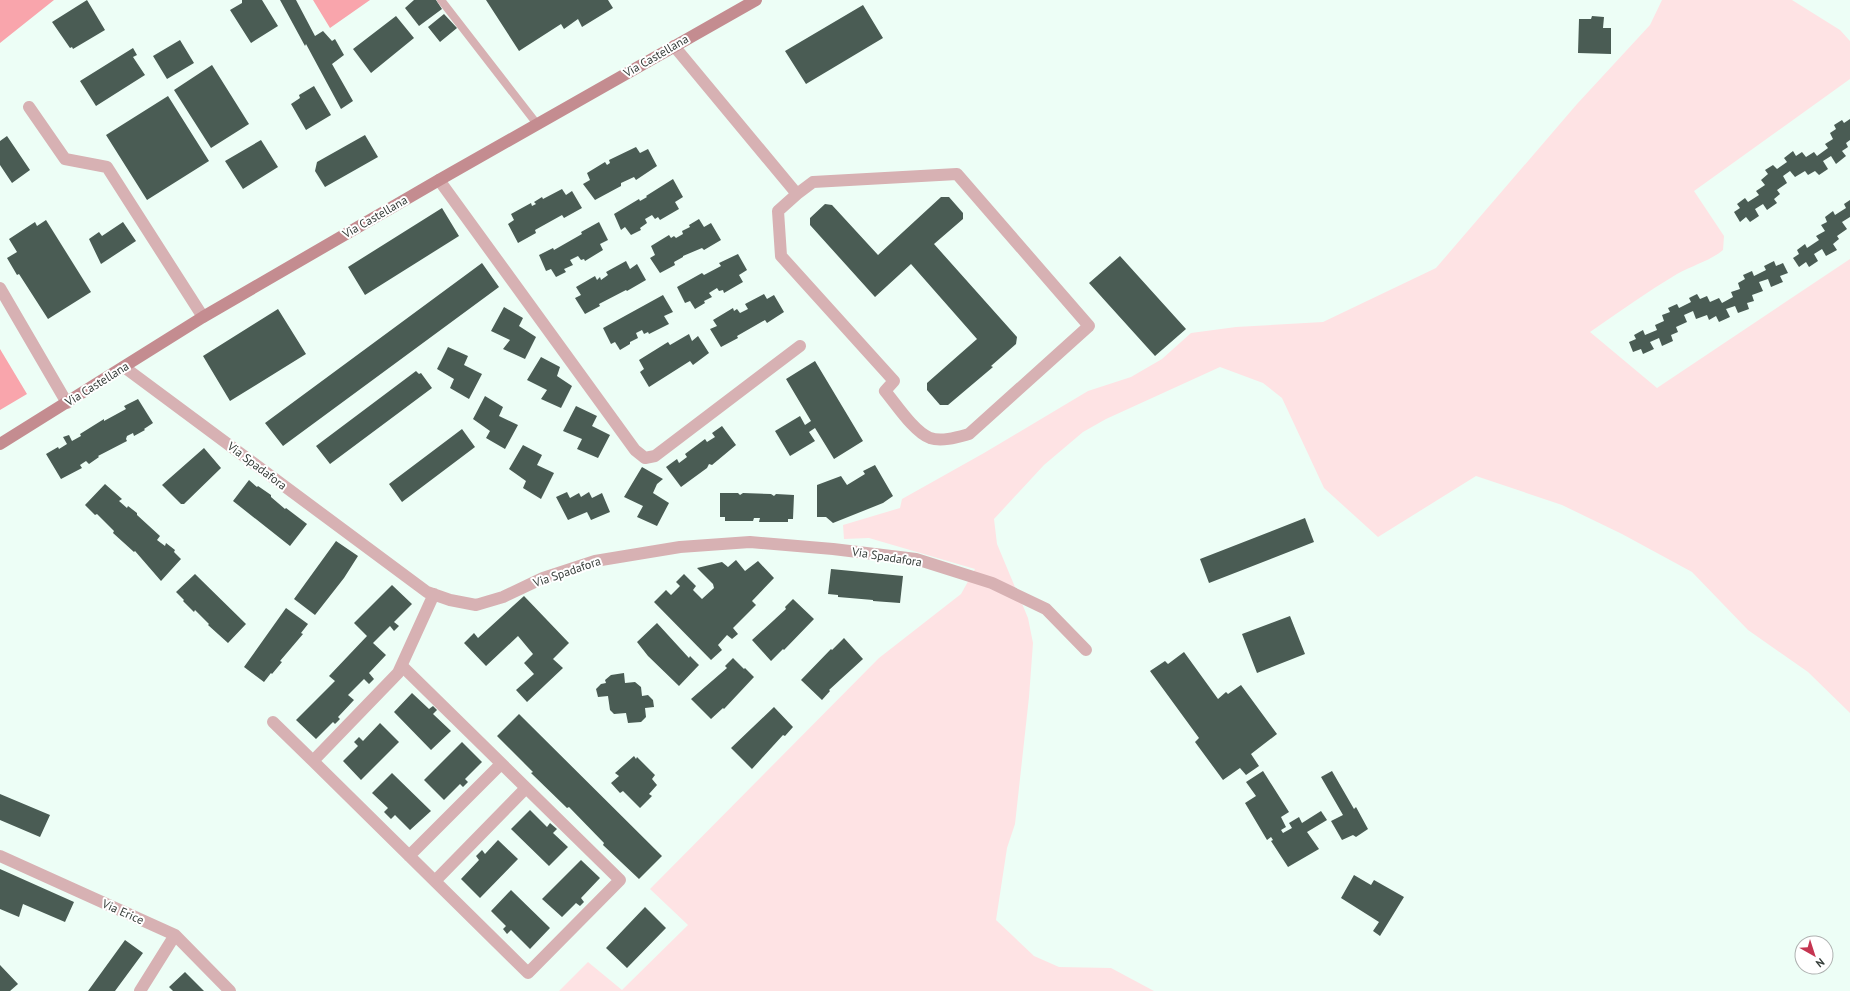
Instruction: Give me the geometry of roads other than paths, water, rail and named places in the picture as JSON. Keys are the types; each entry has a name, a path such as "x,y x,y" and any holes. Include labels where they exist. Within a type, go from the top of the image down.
{"main road":[{"name":"Via Castellana","path":"0,444 203,318 439,180 756,0"}],"street":[{"path":"674,46 797,194"},
{"path":"29,107 65,160 108,167 203,318"},
{"path":"957,174 1089,326 969,434 952,438 931,438 920,432 885,391 894,381 781,256 778,211 797,194 813,182 957,174"},
{"path":"439,180 635,450 645,458 655,456 800,346"},
{"path":"0,288 67,403"},
{"name":"Via Spadafora","path":"124,367 421,587 450,600 476,605 503,597 543,578 595,560 680,547 750,542 833,549 916,559 992,583 1046,609 1086,650"},
{"path":"313,761 398,673 434,594"},
{"path":"273,722 528,974 620,880 402,666"},
{"path":"409,856 501,764"},
{"path":"434,881 526,788"},
{"name":"Via Erice","path":"0,856 175,935 230,991"},
{"path":"140,991 175,935"}],"lane":[{"path":"441,0 537,124"}]}
